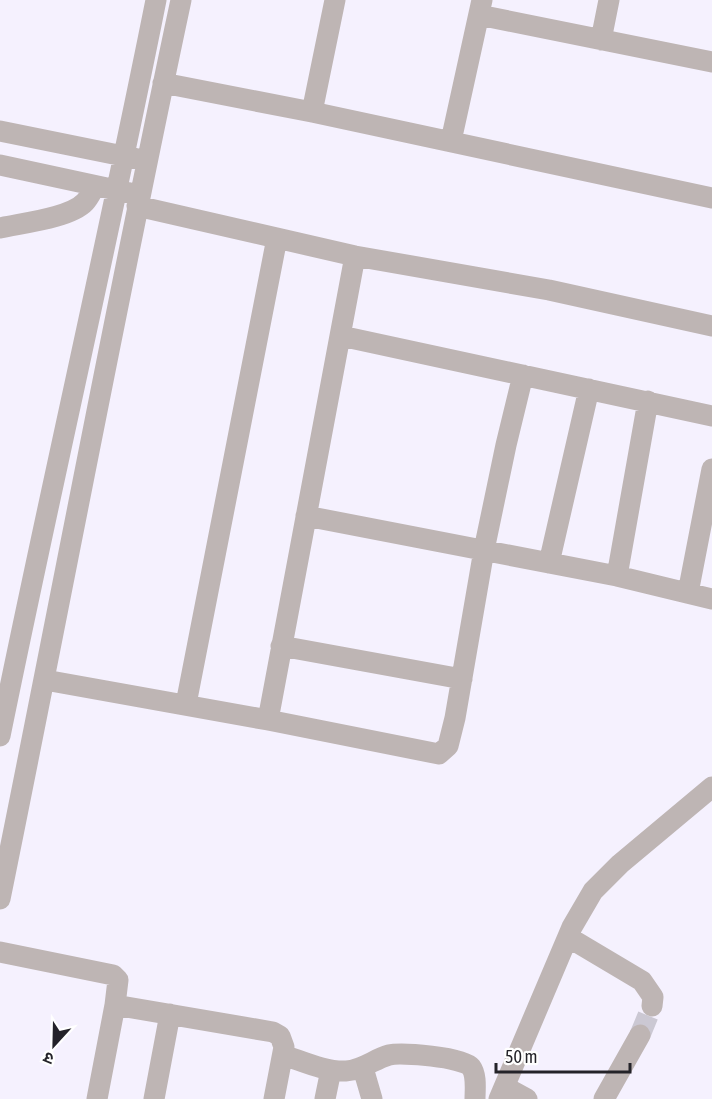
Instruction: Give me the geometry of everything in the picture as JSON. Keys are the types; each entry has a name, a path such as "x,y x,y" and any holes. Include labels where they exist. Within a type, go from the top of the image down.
{"street":[{"path":"0,736 37,552 117,190 156,0"},
{"path":"0,898 45,680 138,201 181,0"},
{"path":"312,112 335,0"},
{"path":"601,40 609,0"},
{"path":"451,141 481,8 601,40 712,63"},
{"path":"164,83 451,141 712,198"},
{"path":"0,131 147,161"},
{"path":"0,165 117,190 138,201 355,256 549,290 712,326"},
{"path":"0,228 76,209 86,201 95,186"},
{"path":"186,704 277,238"},
{"path":"268,720 355,256"},
{"path":"341,336 712,416"},
{"path":"45,680 186,704 439,754 448,746 484,550 522,375"},
{"path":"549,563 589,389"},
{"path":"617,576 648,401"},
{"path":"688,593 712,469"},
{"path":"306,516 617,576 712,598"},
{"path":"281,646 462,679"},
{"path":"527,1099 502,1093 568,937 593,891 620,864 712,787"},
{"path":"568,937 642,981 653,997 652,1006"},
{"path":"0,952 113,975 118,980 97,1099"},
{"path":"115,1005 273,1032 280,1036 284,1047 274,1099"},
{"path":"154,1099 170,1014"},
{"path":"604,1099 640,1035"},
{"path":"283,1055 331,1070 346,1071 363,1068 388,1055 447,1057 461,1061 470,1067 474,1076 475,1099"},
{"path":"363,1068 372,1099"},
{"path":"325,1099 331,1070"}],"tunnel":[{"path":"640,1035 652,1006"}]}
